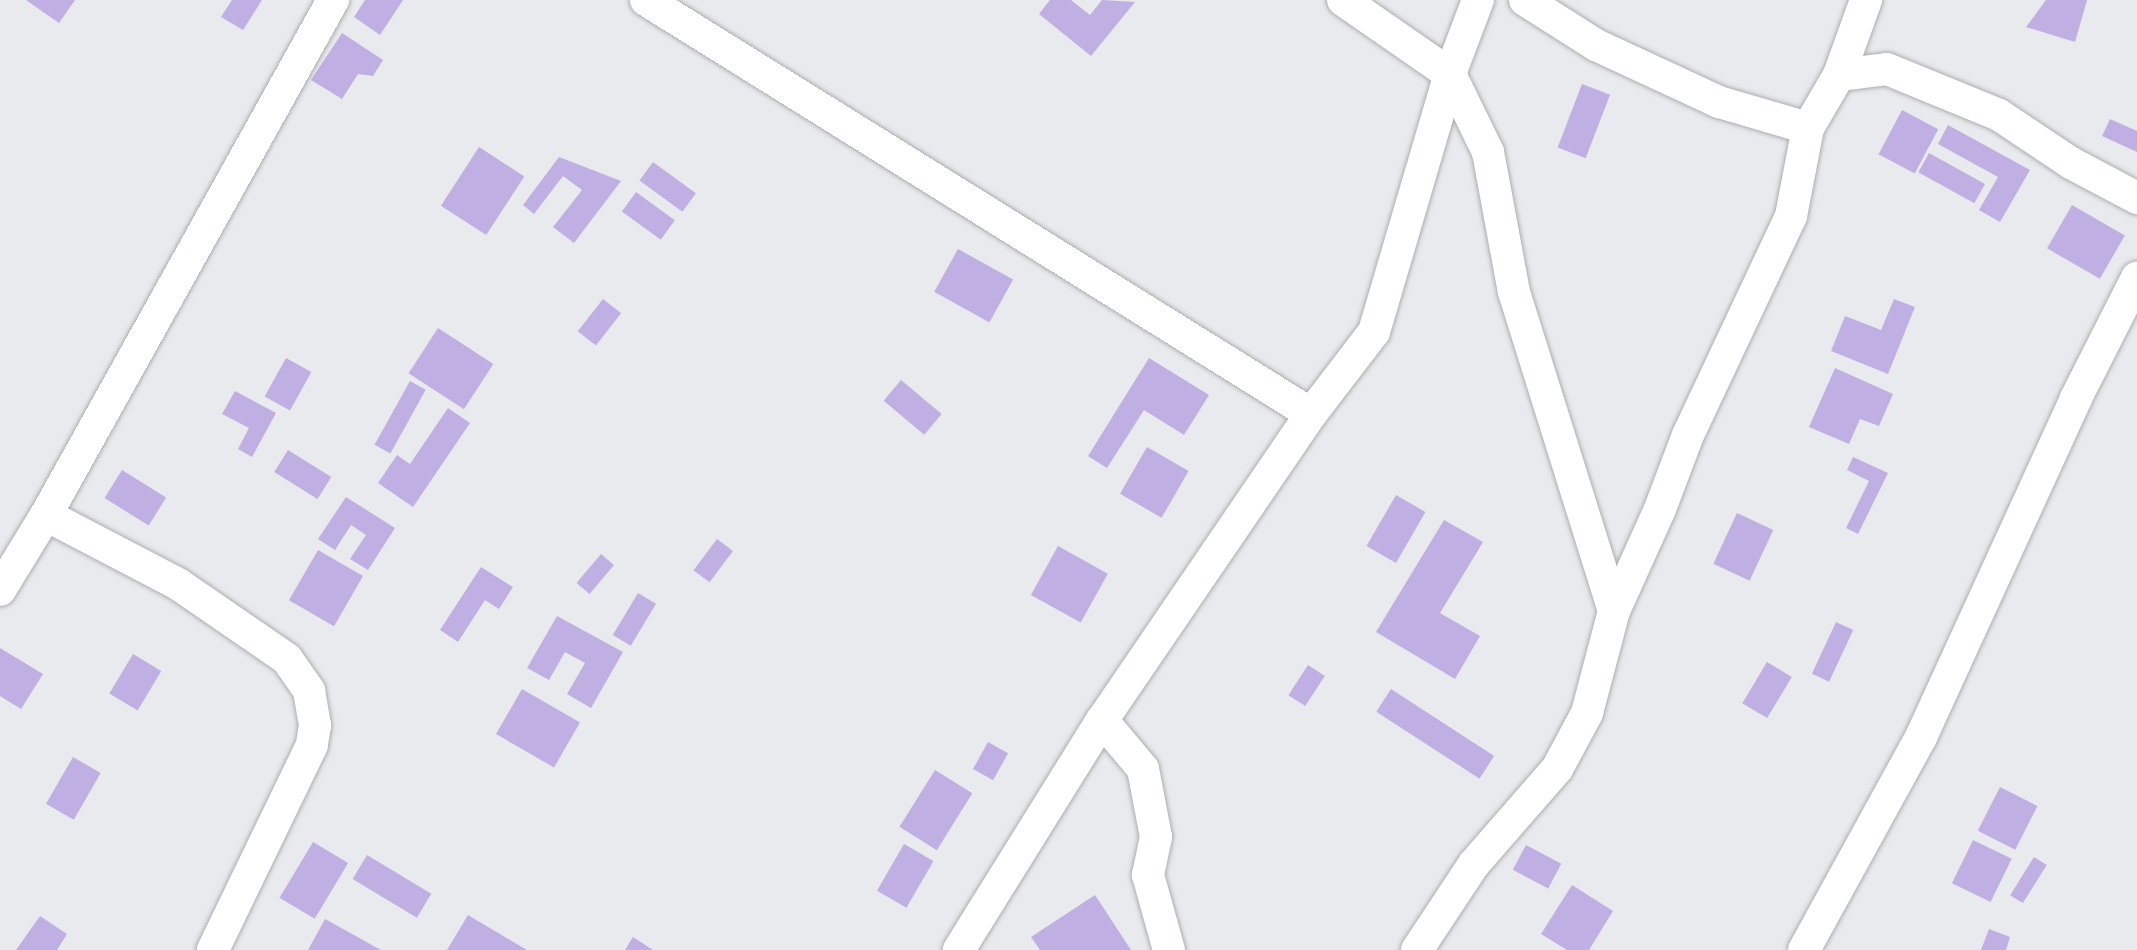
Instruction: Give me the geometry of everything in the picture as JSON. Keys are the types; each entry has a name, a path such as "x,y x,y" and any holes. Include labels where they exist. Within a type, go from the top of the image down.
{"street":[{"path":"0,590 46,515 333,0"},
{"path":"646,0 1311,414"},
{"path":"1343,0 1450,74 1488,152 1514,292 1614,611"},
{"path":"959,950 1102,720 1311,414 1374,332 1450,74 1478,0"},
{"path":"1525,0 1596,45 1719,102 1808,128"},
{"path":"1427,946 1474,864 1557,769 1587,713 1614,611 1660,509 1688,435 1791,216 1808,128 1839,75 1866,0"},
{"path":"1839,75 1887,69 1985,109 2071,163 2137,198"},
{"path":"1804,950 1921,737 2076,398 2137,278"},
{"path":"46,515 178,584 287,659 301,674 309,691 315,725 312,745 213,950"},
{"path":"1102,720 1143,769 1156,837 1148,875 1169,950"}],"building":[{"path":"26,0 75,0 59,23"},
{"path":"232,0 262,0 243,30 221,17"},
{"path":"365,0 403,0 380,35 354,17"},
{"path":"1050,0 1071,0 1090,15 1102,0 1135,2 1091,56 1039,14"},
{"path":"2046,0 2087,0 2075,42 2026,27"},
{"path":"342,33 383,60 373,76 358,74 342,99 311,80"},
{"path":"1582,84 1610,95 1586,158 1558,147"},
{"path":"1902,110 1938,129 1915,173 1879,154"},
{"path":"2110,119 2137,131 2137,152 2102,136"},
{"path":"1948,125 2030,170 2000,222 1979,210 1998,177 1938,144"},
{"path":"479,147 524,176 486,235 441,206"},
{"path":"1929,153 1985,184 1974,203 1918,172"},
{"path":"559,157 621,181 574,243 553,227 582,190 563,176 534,214 523,205"},
{"path":"653,162 696,193 682,212 639,181"},
{"path":"636,192 675,220 661,240 622,211"},
{"path":"2072,205 2125,236 2100,279 2047,248"},
{"path":"958,249 1013,280 989,322 934,292"},
{"path":"603,299 621,313 596,345 578,331"},
{"path":"1894,299 1915,307 1888,374 1831,351 1845,316 1881,330"},
{"path":"438,328 493,364 464,409 409,373"},
{"path":"286,358 311,372 290,411 265,396"},
{"path":"1149,358 1209,395 1184,435 1144,410 1107,468 1088,456"},
{"path":"1835,368 1893,394 1879,426 1860,419 1849,444 1809,427"},
{"path":"901,380 942,414 924,435 884,401"},
{"path":"410,381 426,390 390,454 375,445"},
{"path":"235,391 276,413 252,457 238,449 249,428 222,414"},
{"path":"448,408 470,423 413,507 378,483 397,455 410,464"},
{"path":"1147,447 1189,471 1162,518 1120,494"},
{"path":"288,450 331,477 317,499 274,472"},
{"path":"1853,457 1888,473 1858,534 1846,528 1869,481 1847,470"},
{"path":"122,470 166,498 149,526 105,498"},
{"path":"1396,495 1425,512 1396,563 1366,546"},
{"path":"346,497 395,528 368,570 350,559 366,535 351,525 335,550 318,539"},
{"path":"1737,513 1773,530 1750,581 1713,564"},
{"path":"1444,520 1483,542 1440,613 1480,636 1455,679 1376,632"},
{"path":"717,539 733,551 710,582 694,570"},
{"path":"1058,546 1108,574 1081,623 1031,595"},
{"path":"318,550 363,576 334,626 289,600"},
{"path":"601,554 614,565 590,594 577,583"},
{"path":"481,567 513,587 499,609 485,600 458,642 440,630"},
{"path":"638,593 656,604 631,646 613,635"},
{"path":"557,616 623,652 591,708 567,694 585,663 565,652 549,680 527,668"},
{"path":"1836,622 1853,630 1829,682 1812,674"},
{"path":"0,648 43,674 21,709 0,696"},
{"path":"133,654 161,671 138,710 109,693"},
{"path":"1767,662 1792,677 1767,718 1742,703"},
{"path":"1308,665 1325,676 1305,706 1288,695"},
{"path":"522,689 580,722 554,768 496,734"},
{"path":"1391,689 1494,756 1479,779 1376,712"},
{"path":"988,742 1008,753 993,780 973,769"},
{"path":"73,757 101,773 74,820 46,804"},
{"path":"935,770 972,793 937,850 899,827"},
{"path":"2000,787 2037,806 2015,850 1978,831"},
{"path":"1973,840 2012,859 1991,902 1952,883"},
{"path":"313,842 348,863 315,919 280,898"},
{"path":"904,844 933,861 906,908 877,891"},
{"path":"1526,845 1561,864 1548,889 1513,870"},
{"path":"367,855 431,894 417,918 353,879"},
{"path":"2034,857 2047,865 2023,903 2010,895"},
{"path":"1572,885 1613,911 1589,950 1567,950 1541,934"},
{"path":"1095,895 1131,950 1040,950 1031,937"},
{"path":"468,915 527,950 447,950"},
{"path":"40,916 67,934 57,950 16,950"},
{"path":"325,919 381,950 308,950"},
{"path":"1989,929 2010,937 2006,950 1981,950"},
{"path":"633,937 653,950 625,950"}]}
